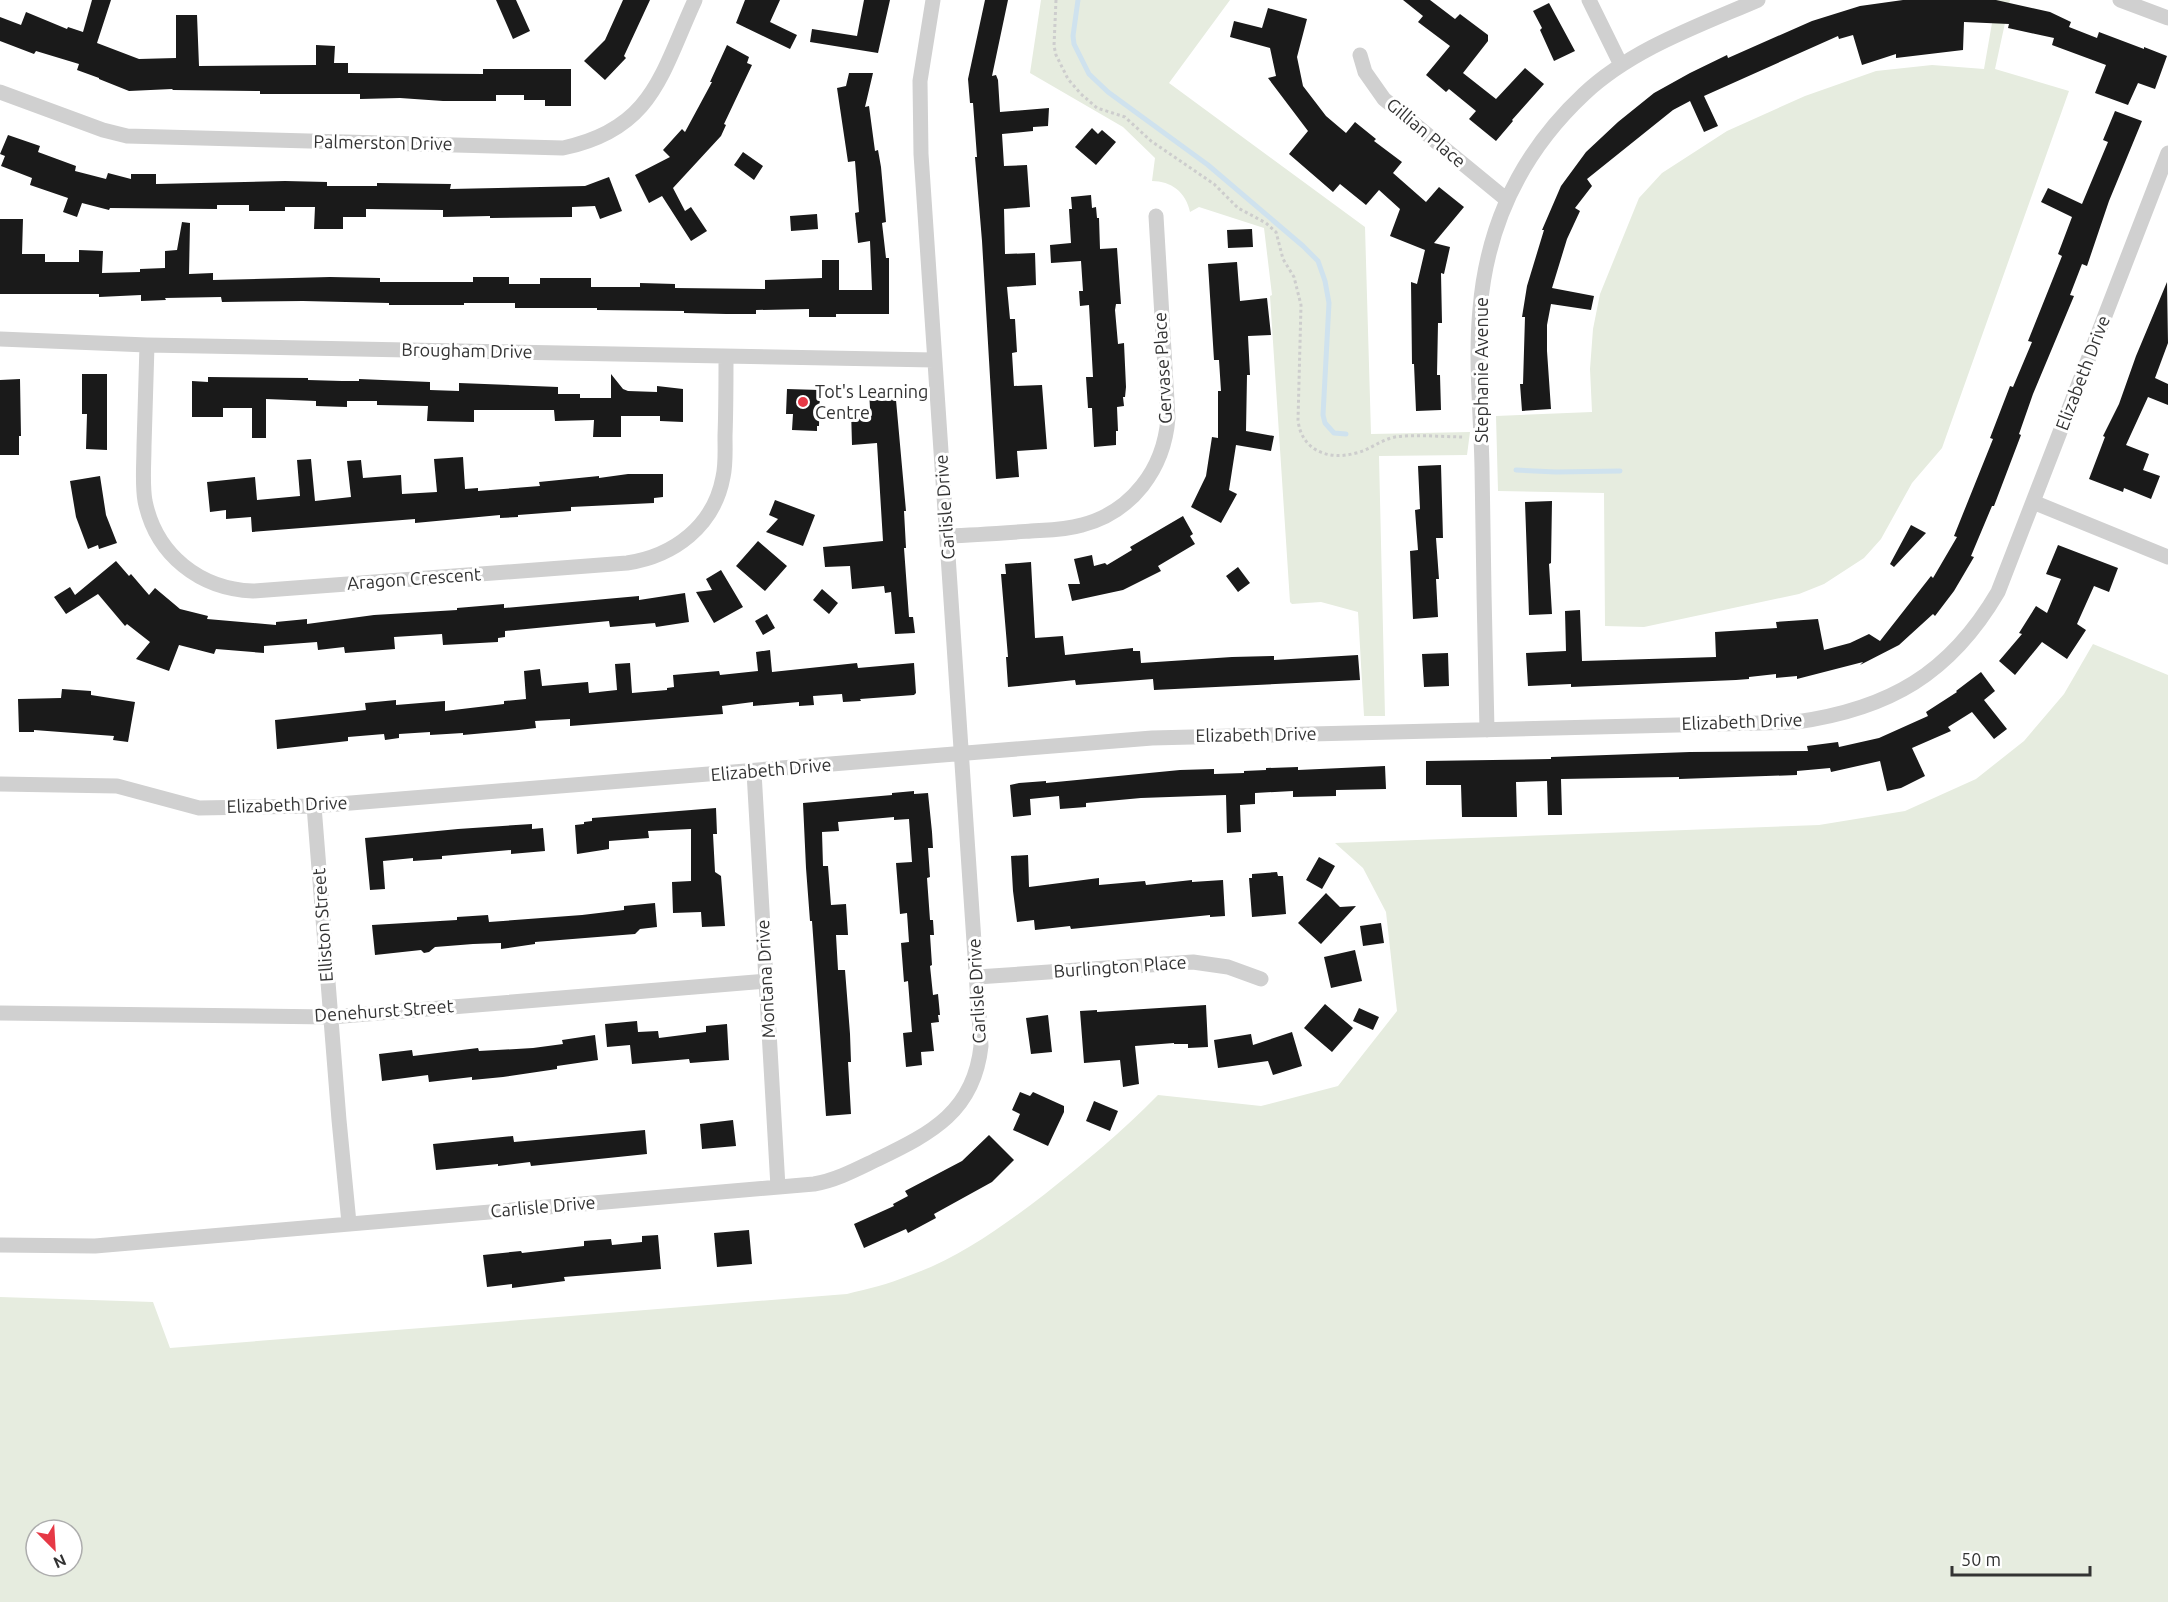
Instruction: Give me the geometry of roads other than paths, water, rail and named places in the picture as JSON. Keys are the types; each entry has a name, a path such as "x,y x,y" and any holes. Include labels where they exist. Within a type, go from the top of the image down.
{"street":[{"name":"Palmerston Drive","path":"0,92 109,132 127,136 563,148 609,133 644,105 654,90 695,0"},
{"name":"Carlisle Drive","path":"0,1245 94,1246 814,1184 843,1176 917,1140 954,1110 970,1087 979,1062 981,1046 960,755 948,537 934,360 919,91 933,0"},
{"path":"1589,0 1621,65"},
{"name":"Stephanie Avenue","path":"1487,730 1480,310 1488,253 1507,200 1538,147 1585,93 1621,65 1672,37 1758,0"},
{"path":"2120,0 2168,18"},
{"name":"Gillian Place","path":"1360,55 1365,72 1384,99 1507,200"},
{"name":"Elizabeth Drive","path":"0,784 117,786 199,808 314,806 1152,738 1796,722 1856,710 1910,686 1934,669 1970,634 1998,592 2168,153"},
{"name":"Gervase Place","path":"948,537 1068,528 1089,524 1120,508 1137,493 1152,474 1162,453 1168,418 1156,216"},
{"name":"Brougham Drive","path":"0,339 147,345 726,358 934,360"},
{"name":"Aragon Crescent","path":"147,345 143,489 151,521 165,547 194,575 223,588 253,591 627,563 668,551 687,539 702,523 721,487 725,468 726,358"},
{"path":"2033,502 2168,557"},
{"name":"Montana Drive","path":"754,772 778,1187"},
{"name":"Elliston Street","path":"314,806 350,1223"},
{"name":"Burlington Place","path":"977,977 1193,962 1228,967 1261,979"},
{"name":"Denehurst Street","path":"0,1013 331,1017 766,981"}],"waterway":[{"path":"1078,0 1074,44 1089,74 1108,92 1208,165 1318,261 1329,303 1323,415 1325,423 1334,433 1346,434"},
{"path":"1516,470 1620,471"}],"place":[{"name":"Tot's Learning Centre","path":"803,402"}]}
